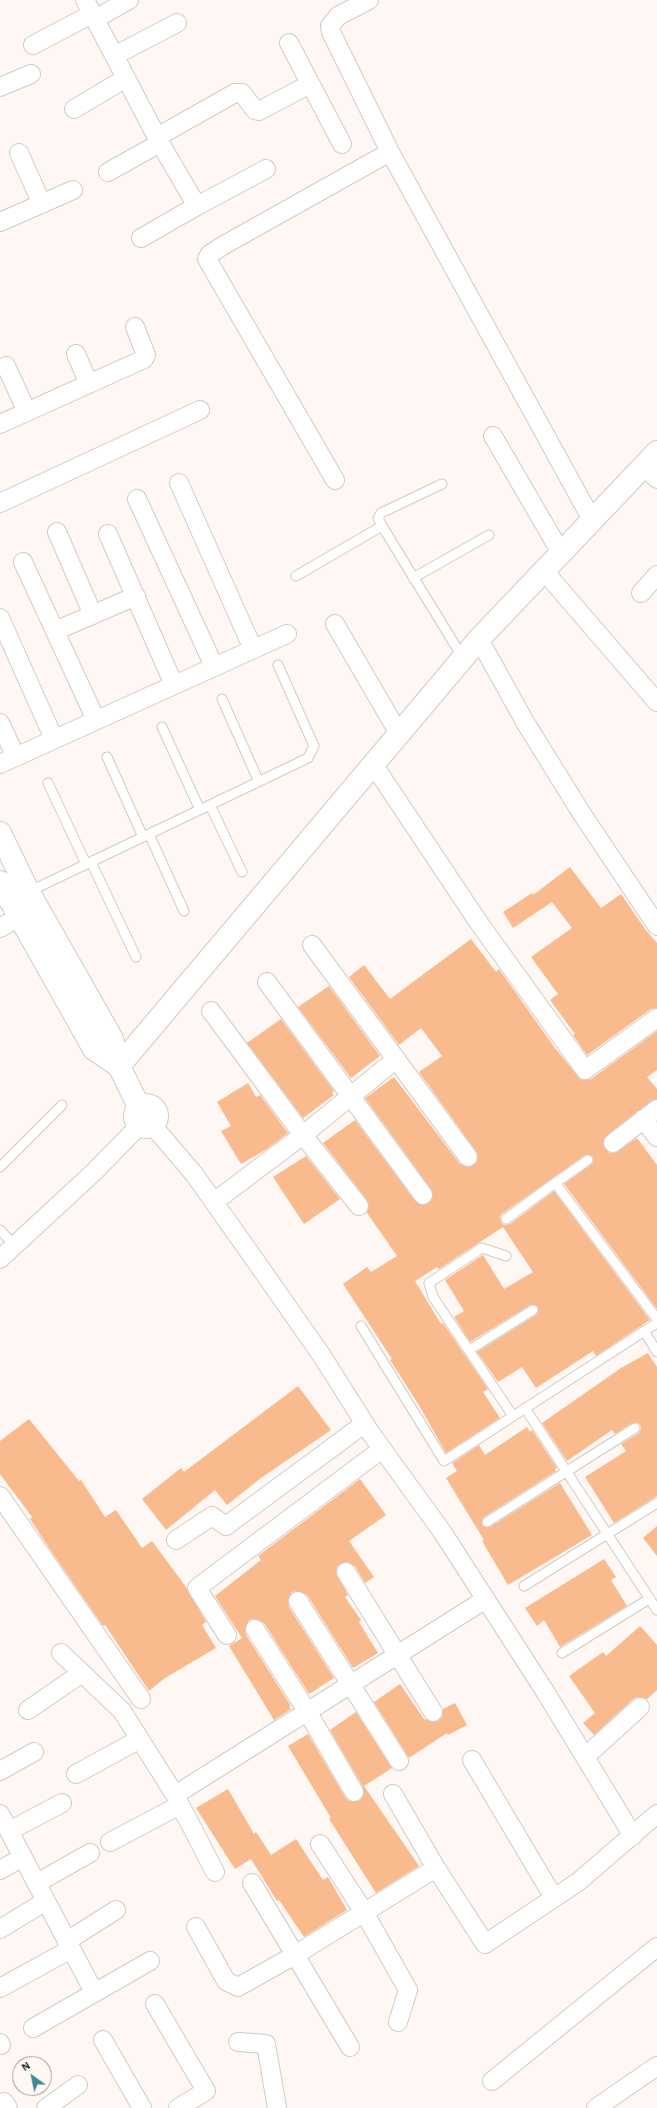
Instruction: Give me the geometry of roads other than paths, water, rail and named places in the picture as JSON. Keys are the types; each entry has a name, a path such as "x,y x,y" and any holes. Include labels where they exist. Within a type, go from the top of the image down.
{"street":[{"path":"34,45 91,11 129,0"},
{"path":"369,0 338,16 332,21 331,32 390,152 592,520"},
{"path":"91,11 158,140 197,206"},
{"path":"114,56 177,23"},
{"path":"289,43 342,144"},
{"path":"0,87 31,74"},
{"path":"74,109 126,78"},
{"path":"108,172 235,93 242,93 255,110 259,111 310,84"},
{"path":"335,480 207,259 210,254 224,245 390,152"},
{"path":"19,153 42,204"},
{"path":"141,238 266,169"},
{"path":"0,222 73,190"},
{"path":"0,424 144,360 146,355 135,327"},
{"path":"76,354 89,384"},
{"path":"6,366 27,412"},
{"path":"0,503 200,410"},
{"path":"493,436 561,554"},
{"path":"119,1066 373,764 398,732 462,658 592,520 652,466"},
{"path":"179,483 253,649"},
{"path":"137,499 214,666"},
{"path":"57,532 93,615"},
{"path":"108,534 174,685"},
{"path":"23,562 96,720"},
{"path":"544,571 657,702"},
{"path":"641,593 657,575"},
{"path":"55,631 136,596"},
{"path":"0,618 54,739"},
{"path":"335,624 398,732"},
{"path":"0,723 8,761 287,634"},
{"path":"479,639 525,722 570,794 657,926"},
{"path":"373,764 479,923 585,1070 657,1018"},
{"path":"0,832 19,899 112,1039 119,1066 144,1119 194,1174 322,1356 364,1424 443,1533 486,1599 633,1836"},
{"path":"0,928 19,899"},
{"path":"312,946 468,1157"},
{"path":"267,982 423,1196"},
{"path":"211,1011 303,1135 359,1206"},
{"path":"214,1202 303,1135 395,1060"},
{"path":"613,1143 650,1114 657,1137"},
{"path":"0,1259 94,1172 144,1119"},
{"path":"176,1540 212,1516 226,1526 364,1424"},
{"path":"227,1635 197,1588 382,1449"},
{"path":"0,1496 141,1699"},
{"path":"346,1572 433,1712"},
{"path":"110,1842 178,1800 307,1711 486,1599"},
{"path":"298,1601 399,1761"},
{"path":"255,1629 307,1711 354,1792"},
{"path":"61,1653 122,1711 178,1800 215,1872"},
{"path":"28,1710 82,1673"},
{"path":"585,1757 640,1707"},
{"path":"76,1774 140,1739"},
{"path":"0,1771 34,1752"},
{"path":"472,1760 554,1898"},
{"path":"393,1794 436,1868 485,1944 578,1882 657,1814"},
{"path":"9,1831 62,1802"},
{"path":"0,1814 94,1992"},
{"path":"320,1844 364,1912 408,1990 398,2022"},
{"path":"37,1882 90,1853"},
{"path":"0,1870 23,1857"},
{"path":"196,1927 226,1981 238,1987 295,1956 436,1868"},
{"path":"252,1883 350,2047"},
{"path":"0,1929 46,1901"},
{"path":"0,1988 69,1945 116,1910"},
{"path":"492,2081 657,1947"},
{"path":"33,2028 150,1961"},
{"path":"155,2004 206,2091 178,2108"},
{"path":"103,2040 142,2108"},
{"path":"238,2042 266,2044 277,2108"},
{"path":"596,2108 657,2066"},
{"path":"46,2108 78,2085"}],"lane":[{"path":"442,484 381,513 378,518 462,658"},
{"path":"296,576 382,526"},
{"path":"414,578 489,535"},
{"path":"19,899 88,863 308,758 314,746 278,665"},
{"path":"222,699 259,782"},
{"path":"162,727 200,810"},
{"path":"107,757 184,911"},
{"path":"48,783 136,957"},
{"path":"210,805 242,872"},
{"path":"0,1167 62,1105"},
{"path":"506,1219 588,1160"},
{"path":"555,1183 657,1320"},
{"path":"0,1230 15,1246"},
{"path":"506,1256 482,1248 430,1282 433,1297 513,1416"},
{"path":"469,1350 533,1310"},
{"path":"361,1326 444,1461 657,1323"},
{"path":"644,1331 657,1352"},
{"path":"525,1408 657,1610"},
{"path":"487,1522 635,1428"},
{"path":"524,1586 657,1503"},
{"path":"562,1653 649,1598"}]}
